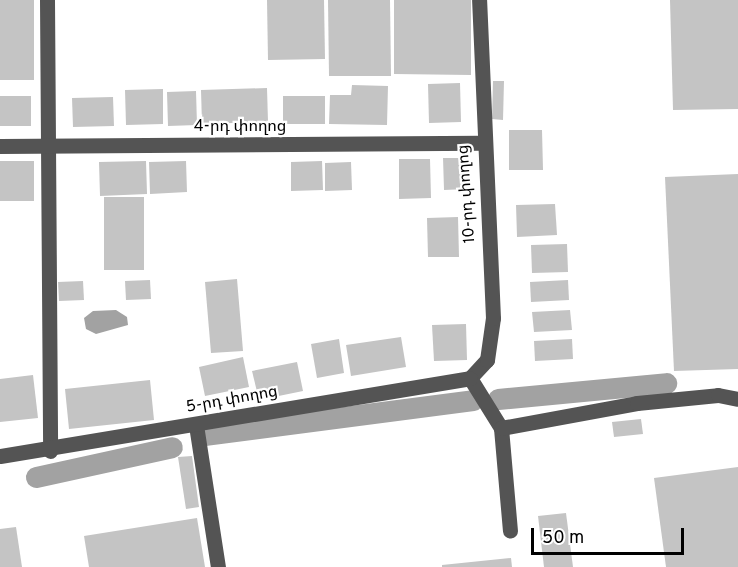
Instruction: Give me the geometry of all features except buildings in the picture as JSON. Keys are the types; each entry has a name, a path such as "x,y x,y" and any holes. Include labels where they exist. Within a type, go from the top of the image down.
{"street":[{"path":"47,0 50,451"},
{"name":"10-րդ փողոց","path":"470,378 487,360 493,318 481,143 479,0"},
{"name":"4-րդ փողոց","path":"0,146 481,143"},
{"path":"470,378 501,428 510,531"},
{"name":"5-րդ փողոց","path":"0,456 50,451 470,378"},
{"path":"501,428 637,403 718,395 738,399"},
{"path":"196,425 218,567"}],"shaded area":[{"path":"116,310 127,317 128,325 96,334 86,329 84,318 93,311"}],"waterway":[{"path":"498,399 666,383"},
{"path":"204,435 473,400"},
{"path":"36,477 172,447"}]}
